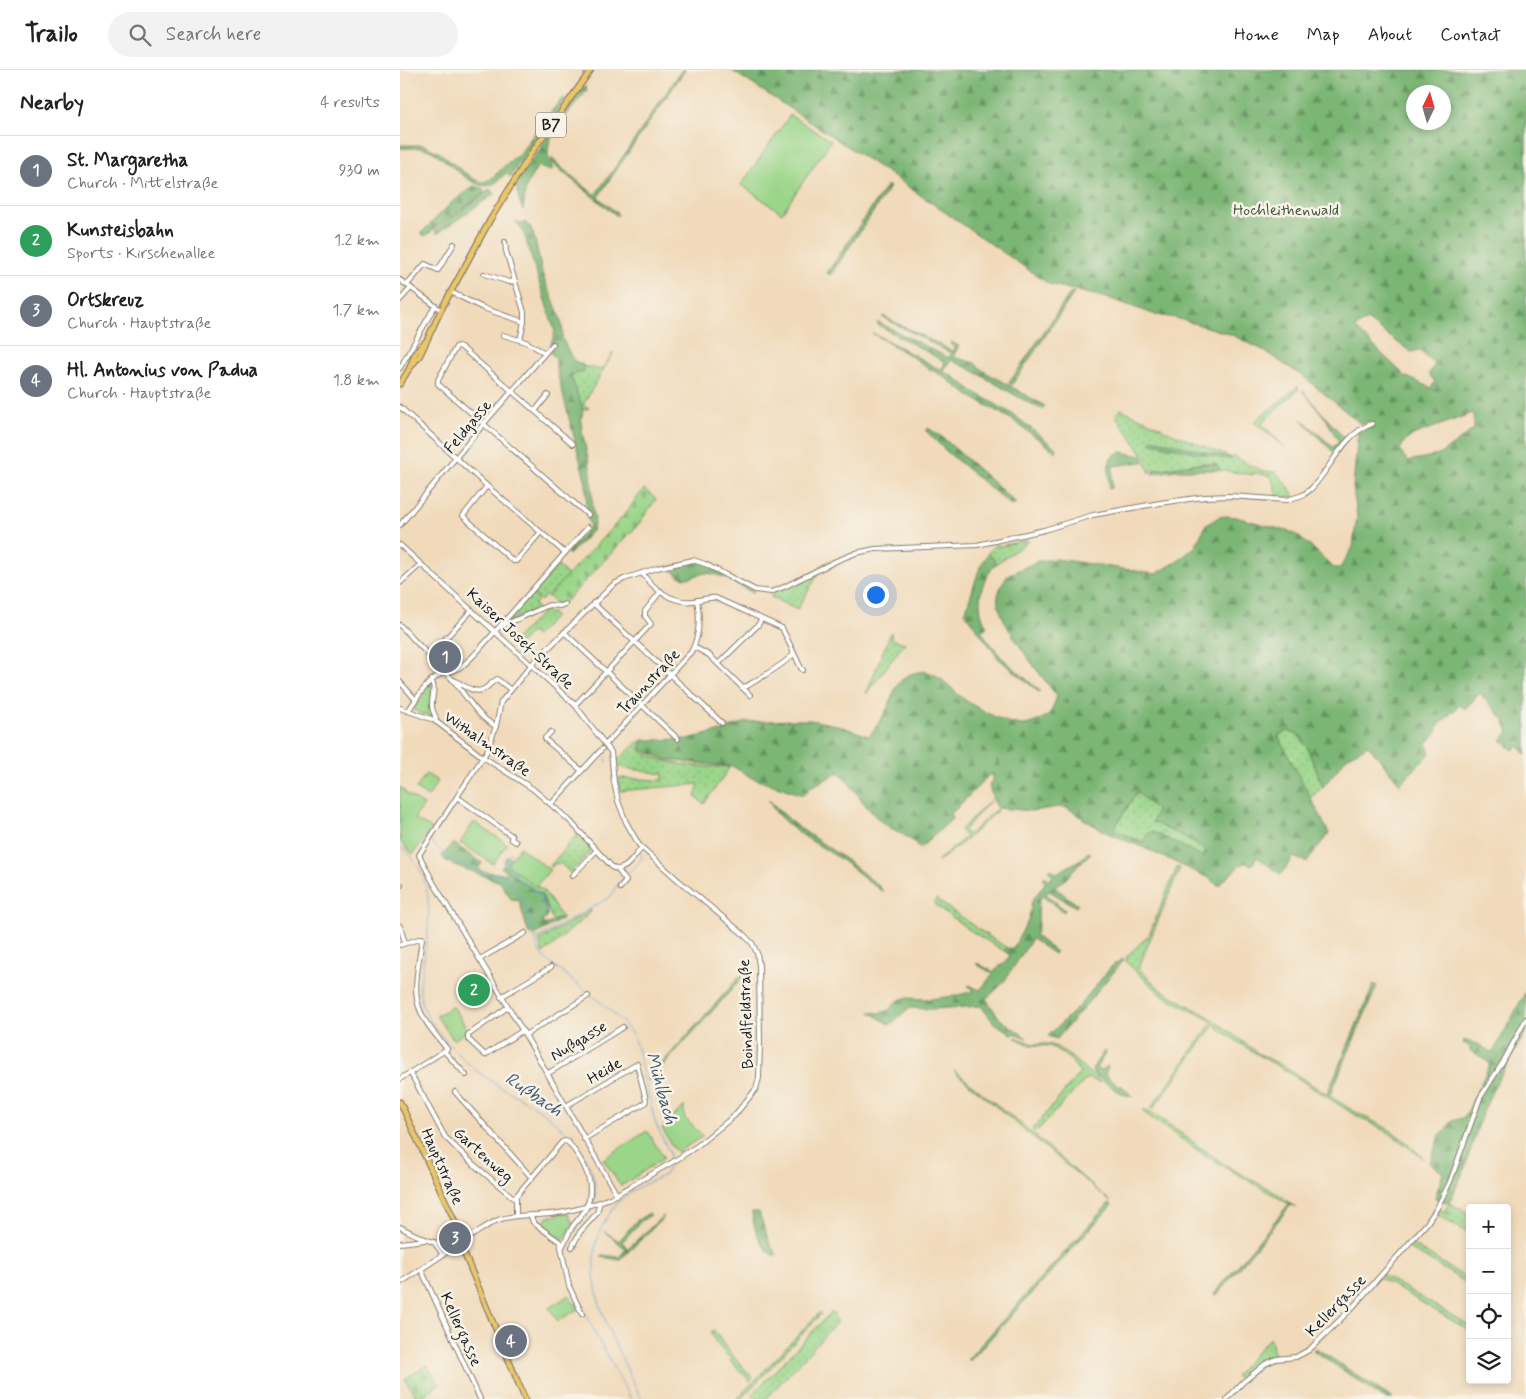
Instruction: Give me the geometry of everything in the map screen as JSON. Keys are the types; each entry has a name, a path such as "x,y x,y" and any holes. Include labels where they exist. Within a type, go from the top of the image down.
{"main road":[{"name":"B7","path":"400,384 409,368 420,355 441,310 484,230 513,182 591,70"},
{"name":"Hauptstraße","path":"400,1102 458,1228 462,1243 525,1399"}],"street":[{"path":"505,242 524,312 520,340"},
{"path":"400,300 425,264 438,270 454,244"},
{"path":"484,274 509,282 515,281"},
{"path":"400,280 441,310"},
{"path":"451,292 483,308 524,322"},
{"path":"400,368 435,306"},
{"path":"503,334 520,340 545,353"},
{"name":"Feldgasse","path":"400,525 553,344"},
{"path":"572,444 461,347 456,347 438,382 588,515"},
{"path":"534,411 548,395"},
{"path":"400,407 564,553"},
{"path":"617,1195 433,882 419,853 484,756 496,726 501,703 532,664 614,584 642,572 693,560 705,564 755,590 771,592 836,561 856,553 875,549 977,545 1044,530 1093,515 1192,498 1230,496 1277,500 1291,499 1303,495 1311,489 1351,436 1372,424"},
{"path":"487,486 463,516 498,548 513,561 516,561 540,533"},
{"path":"408,712 431,680 466,663 588,527"},
{"name":"Kaiser Josef-Straße","path":"400,545 575,705 606,744 613,760"},
{"path":"400,583 421,564"},
{"path":"642,572 661,592 676,600 687,601 716,598 783,629 803,670"},
{"path":"575,705 651,624 645,616 645,611 661,592"},
{"name":"Traunstraße","path":"606,744 671,675 694,647 698,627 697,600"},
{"path":"593,603 722,723"},
{"path":"500,627 549,605 560,606 566,604"},
{"path":"434,651 472,610"},
{"path":"718,664 761,620"},
{"path":"400,625 452,679 480,713 496,726"},
{"path":"564,632 678,739"},
{"path":"694,647 706,653 750,695"},
{"path":"742,686 747,686 786,661 794,653"},
{"path":"452,679 468,688 479,691 497,679 511,690"},
{"path":"431,680 434,687 431,708 436,717 436,722"},
{"path":"400,682 416,700"},
{"name":"Withalmstraße","path":"400,708 436,722 533,789 570,821 596,851"},
{"path":"551,732 545,738 546,740 581,770"},
{"path":"551,804 602,749"},
{"name":"Boindlfeldstraße","path":"454,1244 462,1243 492,1223 516,1216 556,1213 598,1203 617,1195 697,1146 727,1122 746,1102 758,1085 760,1060 759,966 754,948 747,937 642,848 631,832 618,801 614,782 613,760"},
{"path":"457,797 512,836 511,838 516,842"},
{"path":"618,870 624,868 642,848"},
{"path":"572,876 596,851 624,877 625,882 620,888"},
{"path":"400,926 405,943"},
{"path":"480,959 525,933"},
{"path":"400,945 422,938 416,984 419,1009 445,1050 466,1075"},
{"path":"501,997 551,967"},
{"path":"508,1007 468,1035 468,1039 485,1055 588,996"},
{"name":"Kellergasse","path":"1227,1399 1242,1383 1265,1364 1276,1359 1303,1354 1323,1337 1352,1308 1427,1223 1450,1182 1480,1098 1526,1018"},
{"name":"Nußgasse","path":"547,1074 623,1027"},
{"path":"400,1079 411,1074 445,1050"},
{"name":"Heide","path":"566,1106 636,1064 645,1095 645,1103 584,1139"},
{"name":"Gartenweg","path":"411,1074 445,1137 472,1163 515,1199"},
{"path":"455,1092 532,1178"},
{"path":"516,1216 515,1199 562,1142 566,1141 578,1155 589,1175 591,1190 588,1205 562,1247"},
{"path":"572,1247 580,1232 597,1213 598,1203"},
{"path":"531,1216 532,1222 558,1238 562,1247 569,1286 582,1314"},
{"path":"400,1228 434,1242 446,1245 454,1244"},
{"path":"400,1243 427,1239"},
{"path":"434,1242 442,1255"},
{"path":"400,1283 450,1250 454,1244"},
{"name":"Kellergasse","path":"422,1269 480,1399"}],"green space":[{"path":"682,70 685,70 598,197 618,214 617,216 560,170 551,161 552,158 595,195"},
{"name":"Hochleithenwald","path":"731,70 1526,70 1526,754 1518,746 1513,750 1501,740 1509,731 1503,719 1480,693 1465,709 1460,705 1437,727 1438,731 1427,743 1430,754 1400,784 1368,745 1347,757 1323,787 1307,747 1299,735 1286,731 1278,736 1329,833 1307,862 1293,857 1281,875 1257,857 1252,865 1245,863 1240,865 1220,885 1217,885 1209,878 1110,834 1068,808 1058,807 1032,811 998,808 993,800 989,785 993,781 993,774 989,775 950,815 953,818 920,848 910,839 876,817 839,772 813,786 803,795 752,778 732,766 667,760 640,749 643,740 687,739 722,731 745,722 810,720 837,725 869,736 886,711 897,685 905,677 920,672 928,672 935,675 965,700 1010,723 1025,725 1039,720 1049,715 1057,696 1011,632 1003,618 998,596 1008,575 1038,561 1057,559 1156,574 1178,561 1195,547 1206,525 1219,517 1226,516 1294,533 1334,568 1340,568 1353,547 1357,516 1353,487 1358,432 1373,426 1370,421 1361,424 1304,377 1261,349 1230,334 1176,318 1156,315 1111,299 1049,284 897,179","holes":["1367,320 1411,352 1419,350 1435,364 1429,374 1435,382 1431,388 1405,376 1355,328","1473,413 1474,429 1439,455 1407,461 1400,450 1404,442 1413,435","1137,792 1157,811 1152,822 1185,837 1206,851 1204,857 1153,832 1148,833 1143,842 1113,830"]},
{"path":"584,86 586,86 587,90 552,137 548,148 548,158 553,167 552,170 537,167 526,186 523,210 516,184"},
{"path":"563,97 565,99 510,177 506,173 491,185 484,186 468,179 427,149 400,148 400,145 424,145 440,153 469,176 484,182 491,179 521,152"},
{"path":"790,115 831,141 782,213 741,185"},
{"path":"887,185 890,187 830,275 827,273"},
{"path":"474,186 482,188 484,192 425,236 421,233 450,204"},
{"path":"490,189 494,194 437,234 435,231"},
{"path":"516,222 526,223 528,227 530,226 535,239 544,279 560,317 563,332 562,338 573,360 583,365 584,371 571,376 583,410 582,432 591,472 595,520 592,531 569,555 567,553 590,526 587,515 586,483 556,368 556,359 549,350 555,332 523,231"},
{"path":"1071,292 1074,293 1012,385 1009,383"},
{"path":"883,316 950,350 954,351 955,348 950,344 951,342 959,346 953,357 975,363 982,370 1045,406 1042,409 951,360 942,372 951,375 973,391 1014,415 1057,449 1056,452 1011,419 968,395 943,376 872,333 942,369 945,363 877,324 878,322 949,358 951,353"},
{"path":"613,353 583,405 589,408 583,410 570,376 584,371 583,366 602,370"},
{"path":"1298,386 1299,389 1261,423 1285,447 1254,422"},
{"path":"1302,390 1346,440 1336,455 1302,419 1333,447 1339,442 1326,419"},
{"path":"1121,409 1162,429 1233,458 1234,456 1249,465 1270,472 1276,472 1295,497 1278,498 1271,476 1219,470 1219,467 1206,463 1151,470 1150,473 1141,452 1116,416"},
{"path":"928,428 942,437 1016,503 1012,506 946,451 926,431"},
{"path":"1152,439 1231,458 1231,460 1151,443"},
{"path":"1122,452 1141,456 1143,462 1113,466 1112,488 1109,489 1110,462 1112,457"},
{"path":"1194,464 1215,464 1219,467 1219,470 1177,470 1152,474 1153,471"},
{"path":"644,489 656,499 638,525 564,603 556,604 548,596 625,514"},
{"path":"1029,541 997,563 988,553 995,544 1000,546"},
{"path":"988,553 997,563 986,577 983,585 980,602 983,619 987,627 981,631 1001,657 1039,692 999,659 965,613 980,567"},
{"path":"694,561 704,564 754,591 753,593 718,575 706,573 687,578 676,574 670,567"},
{"path":"558,566 568,575 547,597 545,595 541,601 533,593"},
{"path":"821,569 797,610 771,597 773,592"},
{"path":"532,593 538,601 534,605 538,608 508,621"},
{"path":"545,610 549,614 551,612 555,617 536,636 531,632 518,646 513,641"},
{"path":"891,632 892,639 905,643 866,694"},
{"path":"431,684 433,686 430,708 435,718 413,710"},
{"path":"1286,731 1299,735 1307,747 1323,787 1310,798 1278,736"},
{"path":"643,740 640,750 660,759 696,766 730,767 704,804 695,796 699,784 620,791 618,778 663,780 663,774 617,767 616,761 635,744"},
{"path":"426,774 438,781 428,797 416,789"},
{"path":"400,787 405,793 424,805 414,819 432,829 413,854 400,842"},
{"path":"1137,792 1157,811 1153,822 1185,837 1206,851 1204,858 1153,832 1146,837 1144,842 1113,830"},
{"path":"769,800 794,824 845,859 879,886 883,892 843,861 790,826 773,809"},
{"path":"991,800 964,830 965,832 967,834 971,833 996,809 997,811 938,862 966,837 960,830"},
{"path":"474,822 507,844 493,864 460,843"},
{"path":"577,834 591,849 590,852 570,873 560,863 556,863 552,867 550,866"},
{"path":"453,843 482,863 478,869 484,872 506,874 507,872 501,867 503,865 518,879 542,895 547,910 546,919 542,921 543,924 548,924 560,918 561,920 533,936 528,932 519,900 511,899 500,882 447,862 442,856"},
{"path":"520,847 550,870 535,887 507,864"},
{"path":"1088,852 1091,853 1065,880 1054,887 1078,905 1076,907 1049,891 1046,894 1065,910 1064,912 1042,895 1040,900 1038,926 1035,936 1056,952 1054,954 1032,939 1003,983 986,999 1000,1019 1027,1038 1014,1033 1012,1036 994,1023 981,1006 931,1009 909,1008 890,1025 870,1012 880,1013 889,1010 897,1001 904,998 929,999 955,996 974,991 969,985 980,990 993,974 976,964 994,972 999,966 1004,964 1010,955 1004,951 1007,948 1013,949 1029,918 1032,901 1045,883 1043,878 1045,876 1050,880 1053,876 1049,871 1051,869 1057,873 1081,859"},
{"path":"507,856 511,859 507,865 544,891 563,919 559,918 553,921 542,895 518,879 504,865"},
{"path":"1177,867 1180,868 1139,969 1160,989 1211,1018 1258,1053 1278,1063 1352,1110 1392,1131 1424,1159 1394,1136 1350,1112 1250,1050 1223,1032 1208,1019 1162,995 1129,965 1126,961 1127,956 1149,935"},
{"path":"936,899 1007,948 1004,951 968,929 934,904"},
{"path":"591,910 591,912 543,954 539,940"},
{"path":"1122,959 1124,960 1057,1039 1048,1036 1079,1006 1112,966"},
{"path":"753,962 753,966 649,1081 648,1079"},
{"path":"481,978 486,982 488,990 465,1002 460,991"},
{"path":"1374,984 1377,986 1330,1095 1327,1094"},
{"path":"1526,991 1526,1032 1493,1089 1481,1117 1464,1170 1449,1203 1435,1198 1443,1173 1430,1163 1440,1134 1444,1133 1452,1121 1462,1118 1467,1113 1490,1064 1469,1050 1471,1047 1463,1043 1464,1040 1480,1045 1491,1052 1494,1051"},
{"path":"453,1006 468,1030 454,1040 436,1016"},
{"path":"1211,1024 1213,1026 1153,1109 1151,1108"},
{"path":"1016,1037 1033,1044 1049,1044 1057,1047 1101,1083 1087,1078 1036,1132 1032,1130 1080,1073 1071,1060 1054,1048 1030,1045"},
{"path":"1104,1051 1106,1052 1096,1068 1101,1071 1107,1066 1106,1075 1119,1087 1121,1085 1133,1097 1122,1094 1093,1074 1092,1069"},
{"path":"954,1070 1038,1138 1111,1202 957,1074"},
{"path":"684,1106 684,1117 703,1136 678,1152 672,1147 662,1128"},
{"path":"1144,1109 1160,1118 1225,1165 1280,1195 1296,1208 1206,1156 1143,1112"},
{"path":"647,1131 664,1158 621,1186 603,1159"},
{"path":"1109,1203 1112,1205 970,1361 968,1359"},
{"path":"1449,1203 1466,1212 1466,1232 1435,1214 1439,1209 1450,1214 1445,1210"},
{"path":"1289,1204 1291,1205 1216,1296 1214,1294"},
{"path":"752,1212 759,1212 770,1245 777,1254 774,1256 765,1248 758,1237"},
{"path":"568,1213 573,1223 564,1240 543,1227 547,1217"},
{"path":"649,1213 651,1215 641,1221 622,1242 628,1248 664,1217 620,1260 601,1257 602,1255 619,1257 626,1249 604,1231 619,1241 636,1221"},
{"path":"1411,1244 1466,1278 1466,1283 1407,1247"},
{"path":"1383,1275 1466,1324 1466,1329 1380,1278"},
{"path":"569,1295 578,1309 558,1321 549,1308"},
{"path":"832,1311 837,1322 766,1399 757,1399 752,1395"},
{"path":"820,1312 821,1314 741,1399 737,1399"},
{"path":"714,1330 726,1348 753,1378 750,1381 717,1344 711,1333"},
{"path":"1269,1338 1272,1343 1273,1359 1260,1366 1241,1382 1235,1376"},
{"path":"1316,1348 1393,1399 1385,1399 1313,1350"},
{"path":"427,1365 440,1384 418,1399 405,1379"}],"waterway":[{"path":"607,757 607,762"},
{"name":"Mühlbach","path":"431,841 447,858 485,873 502,874 524,901 539,951 544,958 598,1000 621,1020 632,1034 655,1122 670,1154 670,1162"},
{"name":"Rußbach","path":"400,846 421,871 426,886 429,917 420,991 426,1013 441,1035 473,1068 495,1084 539,1110 565,1131 586,1158 595,1188 594,1203"},
{"path":"511,853 506,860 506,864 516,876"},
{"path":"536,939 612,895 616,886 642,859 641,854"},
{"path":"513,874 541,897 548,915"},
{"name":"Mühlbach","path":"641,1399 611,1335 596,1290 594,1268 596,1245 604,1223 618,1203 637,1188 665,1175 669,1166"},
{"name":"Rußbach","path":"593,1207 569,1243 567,1263 580,1302 631,1399"}],"place":[{"name":"St. Margaretha","path":"445,657"},
{"name":"Kunsteisbahn","path":"474,990"},
{"name":"Ortskreuz","path":"455,1238"},
{"name":"Hl. Antonius von Padua","path":"511,1341"}]}
